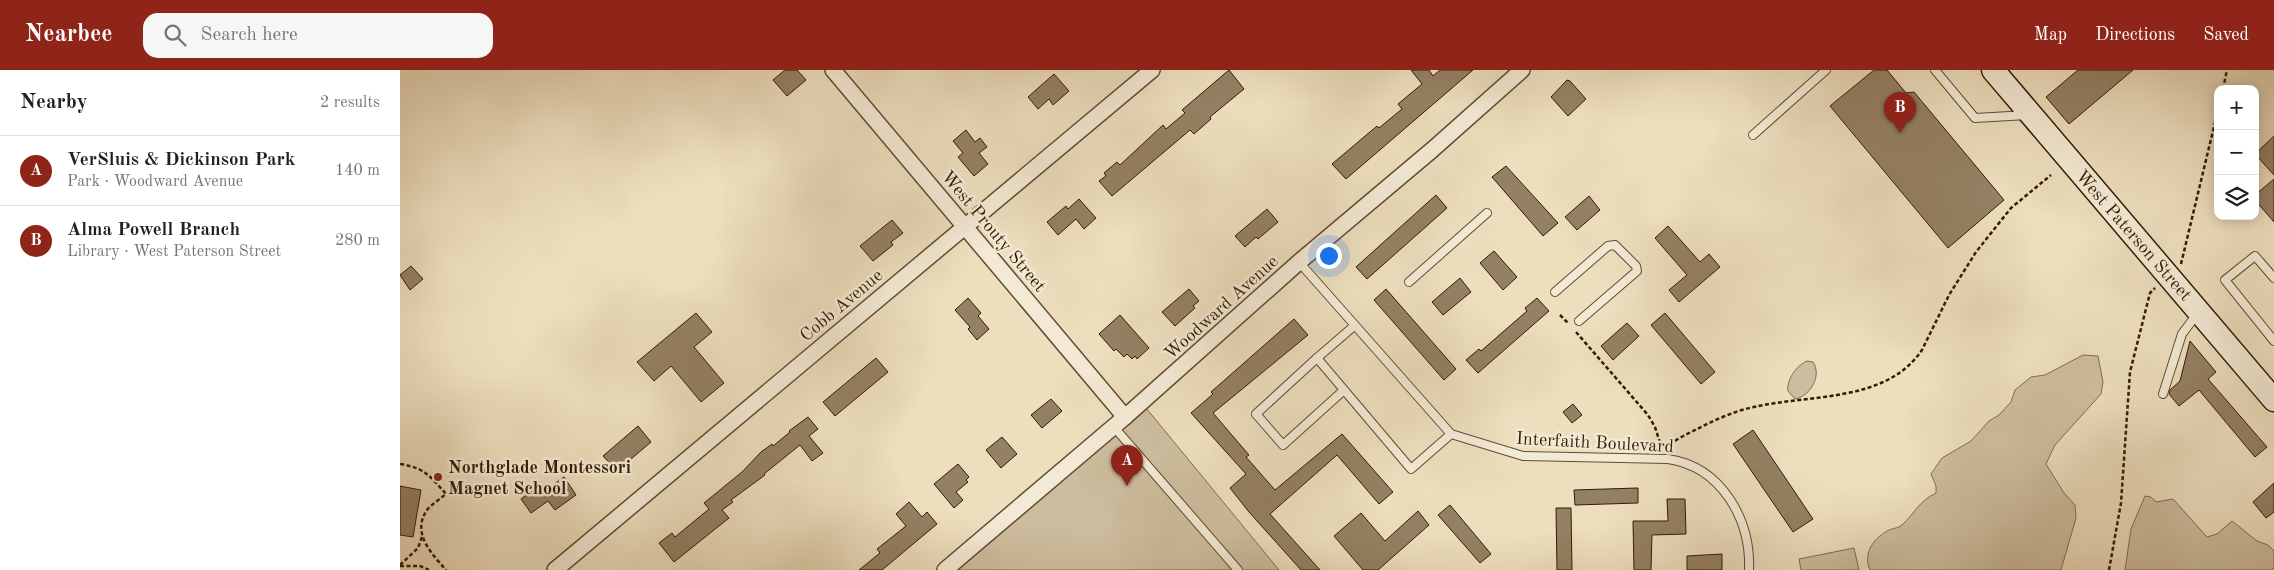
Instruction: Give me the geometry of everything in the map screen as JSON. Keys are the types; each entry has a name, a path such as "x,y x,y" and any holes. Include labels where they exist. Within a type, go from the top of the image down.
{"street":[{"name":"West Prouty Street","path":"832,70 1125,417"},
{"name":"Cobb Avenue","path":"555,570 1152,70"},
{"name":"Woodward Avenue","path":"945,570 1114,427 1299,262 1432,150 1522,70"},
{"name":"West Paterson Street","path":"1993,70 2273,395"}],"lane":[{"path":"1753,135 1826,70"},
{"path":"1936,70 1975,118 2032,114"},
{"path":"1409,282 1487,213"},
{"path":"1554,292 1608,246 1615,245 1636,266 1637,272 1579,321"},
{"path":"2274,278 2256,256 2225,280 2274,341"},
{"path":"1299,262 1451,434 1411,469 1317,358"},
{"path":"2163,394 2182,334 2200,311"},
{"path":"1344,390 1283,445 1256,414 1354,326"},
{"path":"1114,427 1238,570"},
{"name":"Interfaith Boulevard","path":"1451,434 1523,456 1668,459 1691,466 1719,485 1739,513 1748,542 1749,570"}],"path":[{"path":"2224,85 2227,70"},
{"path":"2109,570 2120,503 2130,372 2150,293 2183,263 2214,127"},
{"path":"1560,315 1648,415 1655,427 1663,453 1666,447 1689,433 1741,410 1854,391 1880,384 1899,374 1916,359 1922,350 1958,279 1982,244 2011,208 2051,175"},
{"path":"400,464 422,469 446,494 428,509 422,526 425,546 446,570"},
{"path":"400,566 418,548 423,536"},
{"path":"400,566 420,566 429,570"}],"shaded area":[{"path":"2083,355 2098,356 2103,382 2101,394 2055,445 2046,464 2064,493 2075,505 2076,518 2061,570 1870,570 1868,553 1873,543 1887,531 1902,525 1921,504 1936,493 1936,486 1931,474 1942,458 1971,441 1989,421 1999,415 2011,402 2015,390 2031,377 2045,375"},
{"path":"1807,361 1813,362 1816,373 1815,379 1806,394 1795,399 1788,391 1790,378 1796,369"},
{"path":"1142,403 1279,570 945,570"},
{"path":"2145,496 2151,497 2156,502 2173,499 2207,537 2217,534 2232,521 2257,541 2268,545 2274,551 2274,568 2271,570 2125,570 2131,529"},
{"path":"1854,548 1859,570 1801,570 1799,559"}],"building":[{"path":"785,70 797,70 806,80 787,96 773,80"},
{"path":"1229,70 1244,89 1210,117 1211,119 1194,134 1190,130 1112,196 1099,181 1106,176 1104,173 1117,162 1120,165 1163,125 1166,129 1185,113 1182,110"},
{"path":"1411,70 1429,70 1433,76 1440,70 1473,70 1346,179 1332,164 1377,126 1379,128 1402,109 1398,104 1422,84"},
{"path":"1874,70 1887,70 1906,93 1914,92 2004,200 1948,248 1830,106"},
{"path":"2078,70 2133,70 2069,124 2046,97"},
{"path":"1054,74 1069,91 1053,105 1049,99 1038,109 1028,97"},
{"path":"1567,80 1586,99 1568,116 1551,97"},
{"path":"966,130 975,142 980,138 987,147 979,153 988,164 974,176 958,157 963,153 953,141"},
{"path":"2274,136 2274,175 2259,158 2259,150"},
{"path":"1506,166 1558,223 1543,236 1492,177"},
{"path":"2274,179 2274,222 2259,205 2259,192"},
{"path":"1436,195 1447,208 1367,279 1356,267"},
{"path":"1589,196 1600,210 1577,230 1565,217"},
{"path":"1079,199 1096,218 1084,229 1076,219 1058,235 1047,222 1066,206 1068,209"},
{"path":"1267,209 1278,222 1245,247 1235,236"},
{"path":"892,220 903,233 891,242 893,245 873,261 860,246"},
{"path":"1668,226 1700,262 1709,254 1720,267 1679,302 1669,290 1687,275 1655,238"},
{"path":"1494,251 1517,277 1503,290 1480,263"},
{"path":"411,266 423,279 410,290 400,275"},
{"path":"1460,278 1471,292 1443,315 1432,302"},
{"path":"1189,289 1199,301 1193,306 1195,308 1175,326 1162,312"},
{"path":"1386,289 1456,369 1444,380 1374,300"},
{"path":"968,298 981,313 978,316 989,329 977,340 968,329 970,327 955,310"},
{"path":"1537,298 1549,311 1478,373 1466,360 1479,349 1481,351 1527,311 1525,308"},
{"path":"696,313 712,332 694,347 724,383 701,402 671,366 654,381 637,362"},
{"path":"1665,313 1715,372 1701,384 1651,325"},
{"path":"1120,315 1149,348 1137,359 1135,356 1132,359 1127,354 1124,357 1116,349 1114,351 1099,334"},
{"path":"1294,319 1308,335 1213,413 1249,455 1246,457 1275,490 1342,434 1393,492 1379,504 1337,455 1270,514 1320,570 1301,570 1249,512 1230,488 1246,474 1191,413 1213,394 1211,392"},
{"path":"1627,323 1639,336 1613,360 1601,346"},
{"path":"2190,341 2216,372 2208,379 2267,447 2255,457 2199,390 2179,406 2169,394 2170,390 2180,381"},
{"path":"876,358 888,372 835,416 823,402"},
{"path":"1051,399 1062,411 1042,428 1031,415"},
{"path":"1573,404 1582,415 1572,423 1563,412"},
{"path":"808,417 818,429 809,436 823,453 812,461 800,445 765,475 731,500 733,502 722,510 729,518 674,562 659,543 672,533 675,537 709,509 704,503 742,472 761,452 772,444 773,446"},
{"path":"638,426 651,442 617,471 603,456"},
{"path":"1753,430 1813,519 1793,532 1733,444"},
{"path":"1002,437 1017,454 1001,468 986,450"},
{"path":"958,464 969,477 966,480 968,482 956,492 963,500 954,508 934,484"},
{"path":"564,477 576,495 555,510 548,501 531,513 521,499 539,486 543,492"},
{"path":"2274,483 2274,512 2266,518 2253,502"},
{"path":"400,486 421,490 413,537 400,535"},
{"path":"1638,488 1638,503 1575,505 1574,490"},
{"path":"1667,499 1685,499 1686,534 1652,535 1651,570 1634,570 1633,521 1668,521"},
{"path":"909,502 922,517 927,512 937,524 882,570 859,570 880,553 877,549 906,526 896,514"},
{"path":"1450,505 1491,554 1480,563 1438,515"},
{"path":"1556,508 1571,508 1572,570 1557,570"},
{"path":"1418,511 1429,525 1378,570 1363,570 1334,536 1361,513 1385,541"},
{"path":"1722,554 1722,570 1687,570 1687,556"}],"place":[{"name":"Alma Powell Branch","path":"1900,133"},
{"name":"Northglade Montessori Magnet School","path":"438,477"},
{"name":"VerSluis & Dickinson Park","path":"1127,486"}]}
